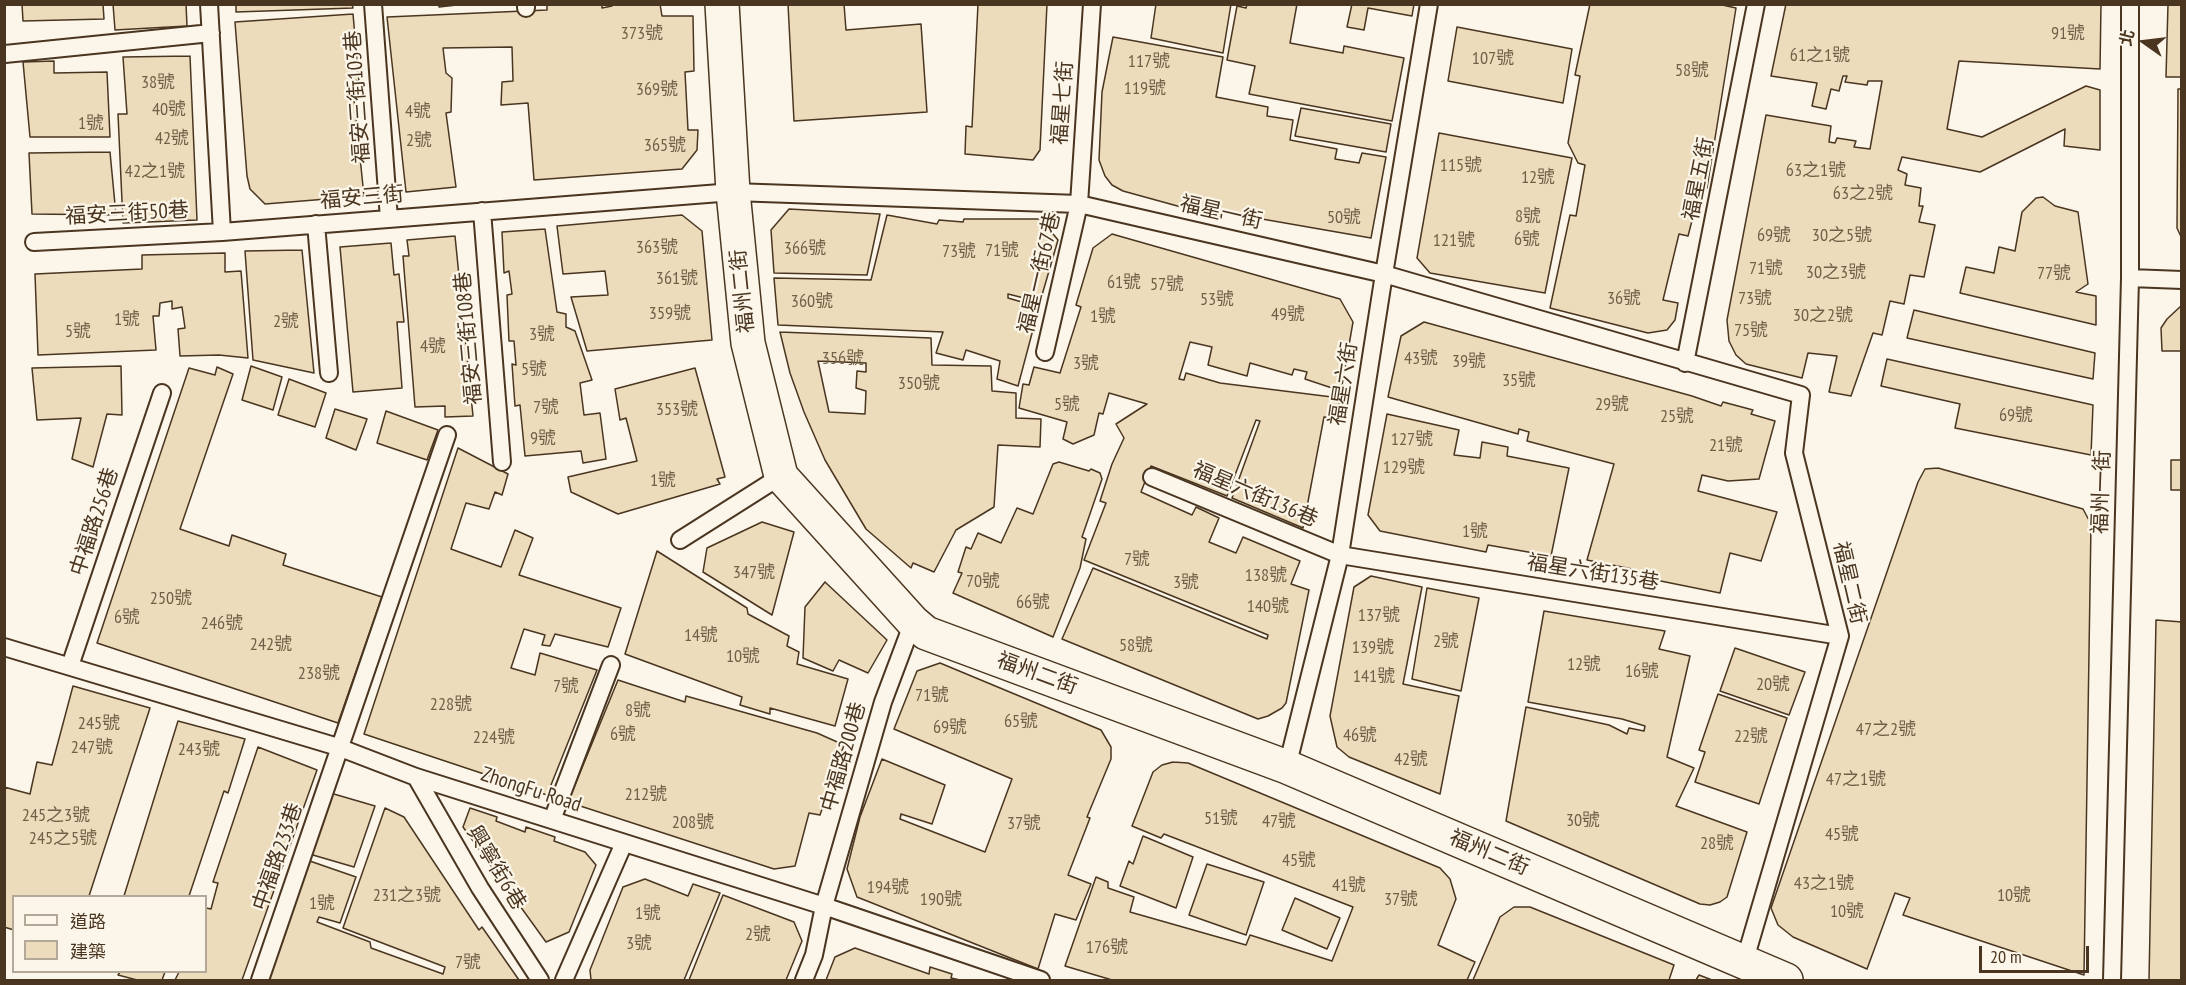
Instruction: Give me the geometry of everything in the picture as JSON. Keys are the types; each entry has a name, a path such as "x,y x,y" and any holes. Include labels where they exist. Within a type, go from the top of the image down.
{"street":[{"name":"福州二街","path":"722,4 733,192 748,343 781,476 913,622 926,633 1287,767 1786,981"}],"lane":[{"path":"209,4 222,232"},
{"name":"福星七街","path":"1079,204 1092,4"},
{"name":"福星六街","path":"1287,767 1340,555 1429,4"},
{"name":"福星五街","path":"1685,363 1756,4"},
{"name":"福州一街","path":"2112,981 2130,278 2130,4"},
{"name":"福安三街103巷","path":"374,7 389,219"},
{"path":"5,54 211,33"},
{"name":"福星一街","path":"733,192 1079,204 1384,274 1685,363"},
{"name":"福安三街","path":"222,232 733,192"},
{"name":"福星一街67巷","path":"1045,352 1079,204"},
{"name":"福安三街108巷","path":"482,211 502,462"},
{"path":"316,224 329,374"},
{"name":"福安三街50巷","path":"34,242 222,232"},
{"path":"2130,278 2181,280"},
{"name":"福星二街","path":"1685,363 1801,395 1794,453 1840,636 1744,963"},
{"name":"中福路256巷","path":"70,666 162,393"},
{"name":"中福路233巷","path":"260,981 338,747 447,435"},
{"path":"680,540 781,476"},
{"name":"福星六街136巷","path":"1152,477 1340,555"},
{"name":"福星六街135巷","path":"1340,555 1840,636"},
{"name":"中福路200巷","path":"804,981 814,955 824,906 883,702 913,622"},
{"name":"ZhongFu Road","path":"4,647 338,747 416,777 824,906 1037,980"},
{"path":"552,820 611,665"},
{"name":"興寧街6巷","path":"416,777 480,888 540,981"},
{"path":"564,981 624,843"}],"building":[{"path":"22,4 103,4 104,19 23,21"},
{"path":"113,4 186,4 187,26 115,30"},
{"path":"236,4 352,4 353,8 236,12"},
{"path":"439,4 466,4 439,7"},
{"path":"547,4 602,4 602,8 612,6 612,4 660,4 662,16 693,16 694,71 685,72 688,130 698,130 697,150 682,169 534,180 528,103 501,105 502,82 513,81 512,47 443,48 446,73 452,78 451,112 446,113 456,187 406,192 387,17 547,10"},
{"path":"788,4 844,4 846,30 921,24 927,112 794,121"},
{"path":"978,4 1047,4 1040,150 1033,160 965,154 966,126 972,127"},
{"path":"1156,4 1231,4 1223,53 1151,38"},
{"path":"1247,4 1297,4 1290,43 1343,53 1344,46 1404,58 1392,121 1249,94 1255,66 1227,60 1237,6 1246,8"},
{"path":"1352,4 1414,4 1412,16 1368,8 1364,30 1347,27"},
{"path":"1590,4 1718,4 1736,8 1707,188 1701,186 1688,236 1679,234 1663,300 1678,303 1675,320 1667,330 1648,333 1550,308 1570,215 1576,216 1585,165 1578,163 1568,143 1580,76 1575,75"},
{"path":"1786,4 2101,4 2100,69 1959,61 1947,129 1982,137 2086,86 2100,90 2100,150 2064,146 2065,129 1980,172 1902,157 1898,170 1907,174 1905,185 1921,188 1919,206 1923,206 1919,222 1935,225 1924,277 1910,275 1904,304 1890,301 1882,335 1873,333 1851,396 1829,392 1837,356 1808,353 1802,378 1746,364 1736,355 1729,341 1727,320 1766,115 1831,126 1829,142 1835,143 1837,138 1856,141 1854,147 1870,149 1882,81 1868,81 1867,85 1845,82 1847,76 1843,76 1839,91 1831,89 1826,109 1812,106 1817,83 1771,76"},
{"path":"2168,4 2182,4 2182,77 2166,77"},
{"path":"353,14 359,81 352,80 364,196 265,204 250,189 247,176 235,22"},
{"path":"1457,27 1572,49 1563,103 1448,81"},
{"path":"1113,37 1223,57 1216,97 1268,107 1267,116 1293,120 1290,140 1337,149 1335,159 1359,163 1362,153 1386,157 1371,238 1222,212 1221,218 1123,191 1112,185 1105,176 1099,160 1102,92"},
{"path":"190,56 197,220 123,223 118,114 127,114 123,57"},
{"path":"54,61 54,73 107,72 110,137 30,137 23,62"},
{"path":"2178,89 2182,89 2182,239 2177,228"},
{"path":"1301,108 1391,124 1386,152 1295,136"},
{"path":"1439,133 1572,158 1545,293 1430,273 1417,258"},
{"path":"110,152 116,215 32,214 29,153"},
{"path":"2043,197 2055,206 2078,212 2088,284 2076,292 2096,296 2096,325 1960,293 1966,267 1994,273 1999,247 2015,251 2022,212 2036,198"},
{"path":"789,209 880,214 867,275 774,273 771,230"},
{"path":"682,215 702,231 712,340 587,351 571,297 608,295 605,271 563,274 557,226"},
{"path":"887,215 937,224 939,220 963,222 964,219 1041,219 1058,240 1040,302 1008,294 1008,298 1039,307 1018,386 997,379 1000,361 966,350 963,360 936,353 943,332 778,325 774,278 871,280"},
{"path":"545,229 557,312 566,314 566,327 575,331 592,380 580,383 584,415 600,413 606,459 583,463 581,451 525,456 520,405 515,406 512,364 516,365 514,341 509,341 507,295 512,294 509,271 504,273 502,232"},
{"path":"1112,234 1340,299 1353,322 1341,391 1305,379 1307,372 1294,369 1292,375 1250,363 1247,376 1208,365 1212,347 1190,342 1179,379 1184,380 1186,373 1220,383 1340,398 1337,418 1324,417 1303,528 1232,498 1260,421 1256,420 1227,496 1151,466 1141,492 1192,515 1196,507 1219,518 1209,542 1236,553 1243,537 1300,561 1291,584 1309,590 1286,703 1268,716 1258,719 1062,639 1093,568 1267,639 1268,635 1084,560 1106,503 1100,501 1112,464 1124,438 1116,424 1147,404 1109,393 1103,414 1099,413 1094,435 1073,444 1063,439 1067,422 1019,408 1023,384 1029,385 1034,367 1060,373 1081,307 1076,305 1093,248"},
{"path":"455,236 473,416 445,417 445,406 415,407 403,256 409,256 407,240"},
{"path":"391,243 394,275 399,274 404,322 397,322 402,388 353,392 340,247"},
{"path":"302,250 314,373 253,360 245,251"},
{"path":"225,253 225,272 241,271 248,358 219,355 180,356 178,329 185,328 182,307 172,309 172,301 160,303 159,316 153,316 156,350 38,355 35,274 142,269 142,255"},
{"path":"2182,305 2182,351 2162,351 2161,328"},
{"path":"1914,310 2095,353 2093,379 1907,338"},
{"path":"1424,322 1721,406 1723,402 1753,410 1751,414 1775,421 1759,479 1728,481 1702,475 1698,491 1777,512 1761,561 1730,553 1720,593 1631,575 1632,569 1587,560 1614,464 1527,441 1529,432 1519,429 1518,434 1388,397 1401,336"},
{"path":"780,332 931,338 932,365 991,366 992,391 1016,393 1016,418 1041,419 1040,447 998,445 994,507 956,530 934,572 913,563 911,568 866,529 825,460 790,373","holes":["818,361 866,363 866,372 857,371 856,388 866,391 865,414 829,412"]},
{"path":"1887,359 2093,405 2091,455 1955,428 1960,404 1881,386"},
{"path":"121,366 122,415 107,414 93,467 72,459 81,418 37,420 32,368"},
{"path":"251,366 282,377 273,410 242,400"},
{"path":"217,367 233,374 180,529 229,546 232,535 286,554 283,565 382,597 338,723 97,643 189,368 215,375"},
{"path":"695,368 725,477 717,479 720,484 618,514 571,492 568,477 637,461 626,418 620,420 615,389"},
{"path":"289,379 326,393 315,427 278,415"},
{"path":"335,409 367,419 356,450 326,438"},
{"path":"386,411 438,430 427,460 377,443"},
{"path":"1387,414 1459,430 1454,455 1480,458 1482,442 1508,447 1507,456 1569,468 1551,556 1488,545 1486,552 1380,531 1368,515"},
{"path":"458,448 508,474 502,495 495,492 489,509 466,503 451,549 501,567 515,530 533,538 519,575 621,608 608,647 555,634 550,646 542,645 545,635 524,629 511,668 535,675 540,653 597,670 547,795 364,734"},
{"path":"2171,460 2182,460 2182,490 2171,490"},
{"path":"1059,462 1089,471 1091,469 1100,473 1102,479 1082,537 1086,539 1080,568 1053,637 953,593 962,573 958,572 966,547 971,549 978,533 1001,543 1017,508 1033,514 1053,464"},
{"path":"1938,468 2083,509 2091,524 2084,975 1903,915 1910,898 1895,893 1867,969 1793,937 1778,925 1771,908 1918,482 1925,469"},
{"path":"762,522 794,532 772,615 703,572 707,548"},
{"path":"657,551 747,608 748,614 789,636 787,646 799,652 797,664 848,679 835,726 770,708 770,714 740,705 742,697 625,654"},
{"path":"1371,576 1422,587 1403,684 1459,696 1440,794 1349,757 1337,747 1330,716 1354,587"},
{"path":"825,582 887,640 868,673 839,660 833,671 803,658 805,607"},
{"path":"1427,588 1479,598 1461,691 1412,679"},
{"path":"1544,611 1665,631 1659,649 1690,656 1667,757 1694,768 1676,806 1747,832 1727,897 1720,902 1710,905 1700,904 1506,821 1526,707 1609,725 1627,734 1629,728 1644,731 1645,726 1622,719 1528,702"},
{"path":"2156,620 2182,622 2182,980 2149,980"},
{"path":"1735,648 1805,672 1789,715 1720,691"},
{"path":"940,663 1101,730 1111,747 1111,759 1087,817 1090,818 1068,875 1091,884 1076,920 1055,914 1038,969 857,897 847,869 860,817 882,759 945,785 932,824 901,814 900,819 985,852 1012,779 894,729 917,671"},
{"path":"618,680 685,702 686,696 817,733 844,745 820,815 809,813 795,866 774,869 568,802"},
{"path":"73,686 150,708 89,895 12,895 12,929 4,927 4,787 30,794 37,762 52,765"},
{"path":"1718,694 1787,718 1759,804 1695,782 1705,752 1699,750"},
{"path":"178,721 245,739 228,793 224,791 189,895 124,895"},
{"path":"258,747 317,770 242,980 175,980 178,973 207,973 207,908 211,909 218,883 213,882"},
{"path":"1173,762 1188,763 1440,868 1450,879 1456,899 1438,945 1475,962 1467,980 1112,980 1065,966 1096,877 1108,882 1108,888 1134,897 1130,912 1246,945 1250,935 1332,961 1353,907 1164,834 1161,838 1132,826 1153,772 1162,765"},
{"path":"327,792 375,806 354,867 306,853"},
{"path":"385,808 404,817 479,930 482,927 519,980 262,980 304,859 356,877 340,923 319,917 317,922 370,942 371,948 443,974 445,967 343,928"},
{"path":"470,808 497,817 496,821 525,832 526,827 555,837 554,841 585,852 596,865 569,932 546,942 463,827"},
{"path":"1143,836 1193,857 1176,908 1120,886 1129,861 1133,864"},
{"path":"1207,864 1264,882 1246,935 1189,915"},
{"path":"645,879 688,896 693,884 720,893 684,980 591,980 590,970 623,887"},
{"path":"723,895 794,922 802,941 786,980 689,980"},
{"path":"1295,898 1340,918 1327,949 1282,930"},
{"path":"1514,907 1530,907 1674,965 1669,980 1473,980 1500,917"},
{"path":"855,948 929,974 930,967 952,974 951,978 960,980 826,980 835,957"},
{"path":"119,973 165,973 162,980 137,980 118,975"},
{"path":"1699,975 1712,980 1696,980"}]}
